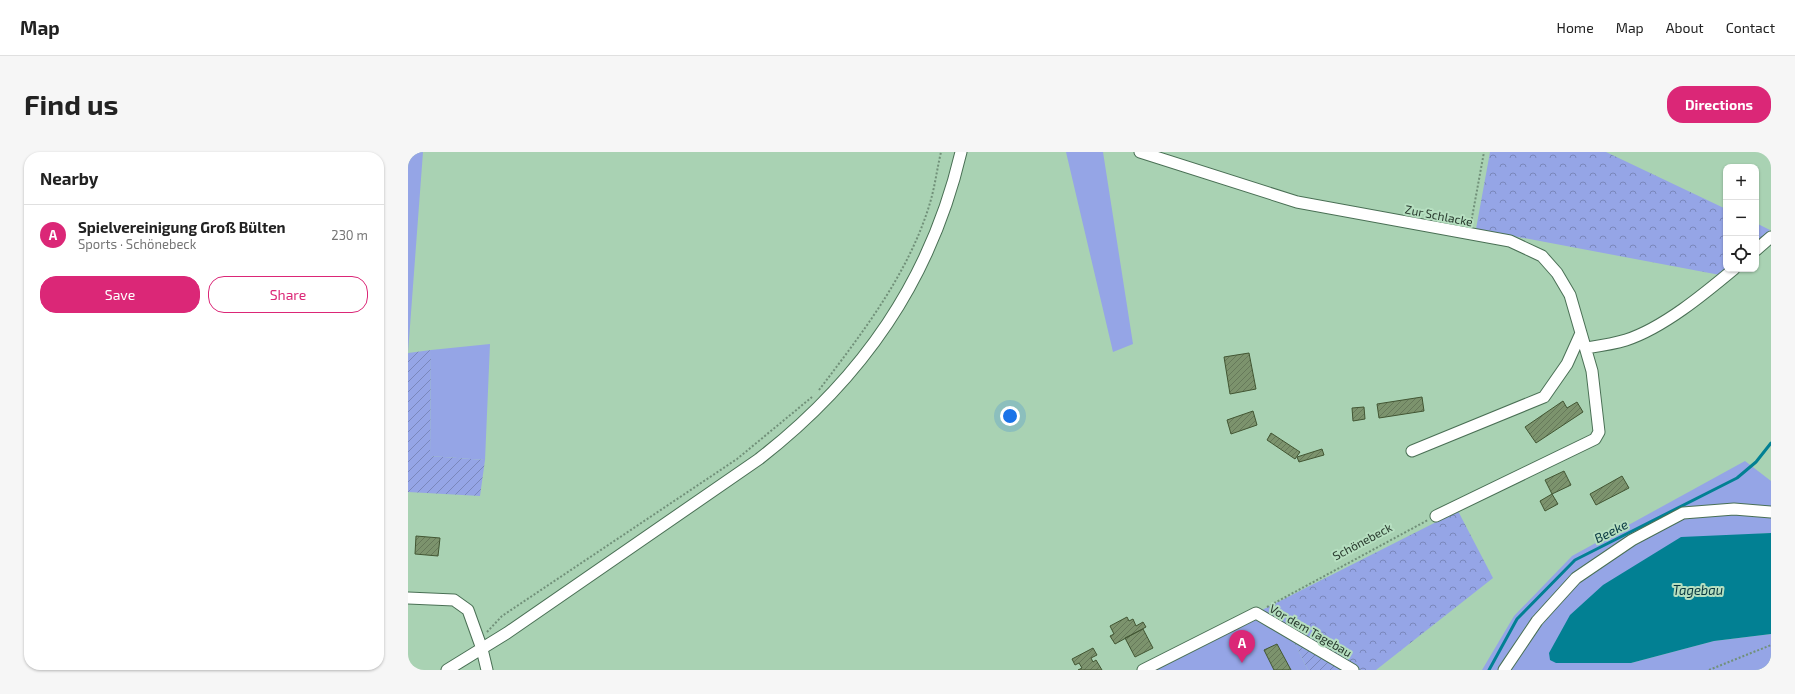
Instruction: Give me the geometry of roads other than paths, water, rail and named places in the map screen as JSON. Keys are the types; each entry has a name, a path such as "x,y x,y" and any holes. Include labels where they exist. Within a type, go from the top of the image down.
{"street":[{"path":"447,670 480,644 507,633 759,459 792,433 834,393 875,343 915,279 944,211 961,152"},
{"name":"Zur Schlacke","path":"1140,152 1297,202 1510,241 1542,256 1556,273 1570,295 1586,348 1592,371 1599,432 1595,439 1436,516"},
{"path":"1759,247 1771,237"},
{"path":"1586,348 1625,341 1648,331 1705,293 1730,272"},
{"path":"1412,451 1544,397 1567,364 1581,333"},
{"path":"1504,670 1537,621 1576,578 1632,540 1683,513 1734,509 1771,512"},
{"path":"408,598 454,600 468,610 487,670"},
{"name":"Vor dem Tagebau","path":"1143,670 1256,613 1353,670"}],"water":[{"name":"Tagebau","path":"1771,533 1771,634 1714,641 1631,663 1556,663 1550,660 1549,653 1570,615 1603,585 1681,537"}],"waterway":[{"name":"Beeke","path":"1489,670 1517,619 1575,560 1737,478 1756,462 1771,443"}],"place":[{"name":"Spielvereinigung Groß Bülten","path":"1242,663"}]}
